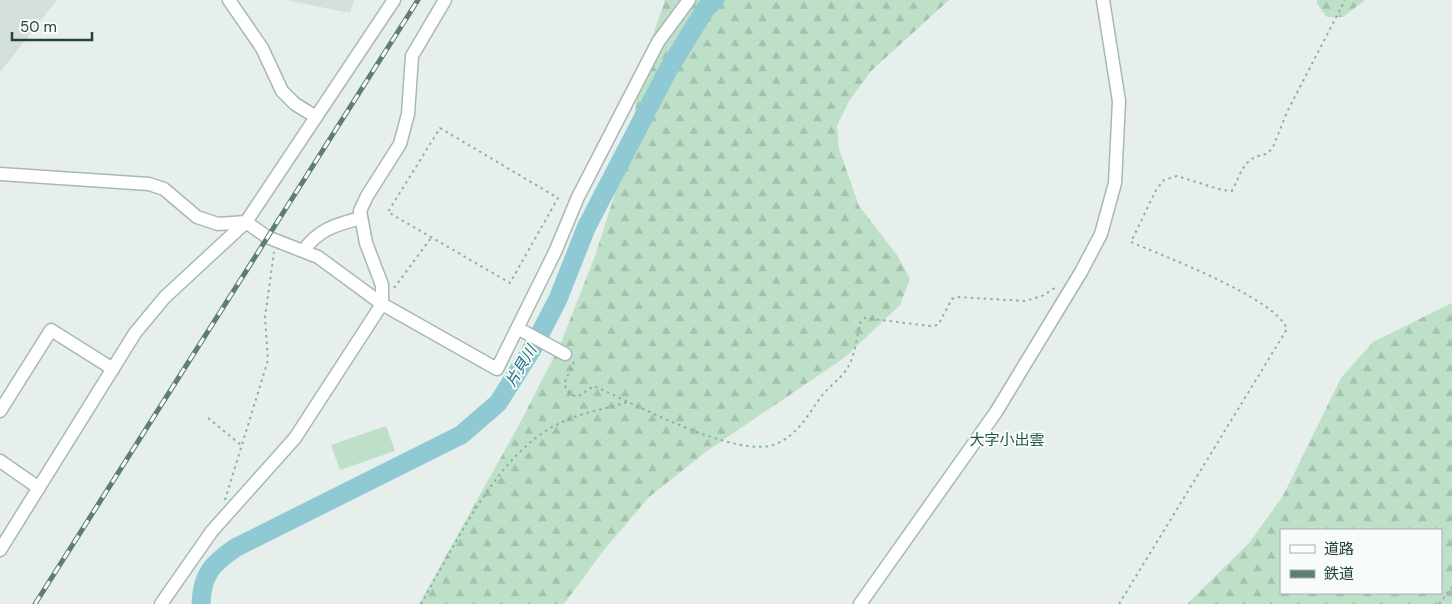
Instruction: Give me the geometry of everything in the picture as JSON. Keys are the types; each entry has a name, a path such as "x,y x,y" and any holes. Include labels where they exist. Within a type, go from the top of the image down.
{"street":[{"path":"229,0 262,48 282,91 295,104 316,117"},
{"path":"0,550 135,333 165,297 246,222 394,0"},
{"path":"161,604 192,557 295,438 382,304 382,285 366,243 360,212 367,196 400,144 405,129 412,56 445,0"},
{"path":"0,174 148,184 164,189 197,217 218,224 246,222 267,237 318,257 382,304 497,369 555,252 578,197 658,42 689,0"},
{"path":"860,604 996,412 1081,272 1101,234 1115,183 1119,101 1104,0"},
{"path":"303,251 314,237 332,226 361,218"},
{"path":"518,329 565,354"},
{"path":"0,410 51,330 113,369"},
{"path":"0,462 39,488"}],"path":[{"path":"1119,604 1287,329 1285,322 1256,298 1131,242 1156,190 1164,180 1178,176 1222,190 1232,191 1247,161 1255,156 1267,154 1273,147 1287,112 1345,0"},
{"path":"440,128 558,198 510,283 431,238 388,212 440,128"},
{"path":"382,304 431,238"},
{"path":"231,511 224,498 260,391 268,360 265,316 276,240"},
{"path":"565,354 576,359 564,384 569,394 577,397 594,386 722,441 747,447 774,444 796,431 824,392 848,366 860,323 865,318 920,326 938,325 952,299 956,296 1026,301 1042,296 1081,272"},
{"path":"421,604 470,520 514,457 530,441 556,424 629,402"},
{"path":"208,418 241,445"},
{"path":"1439,604 1452,587"}],"shaded area":[{"path":"0,0 57,0 0,72"},
{"path":"286,0 354,0 350,13"}],"green space":[{"path":"665,0 949,0 871,71 849,101 837,126 839,149 859,206 897,255 910,279 900,305 844,358 707,451 649,497 603,551 564,604 419,604 519,425 560,345 595,256 620,178 630,144 641,70"},
{"path":"1317,0 1365,0 1343,17 1327,17 1317,4"},
{"path":"1452,303 1452,604 1187,604 1249,543 1283,496 1341,378 1373,342"},
{"path":"386,426 395,451 340,470 331,445"}],"waterway":[{"name":"片貝川","path":"201,604 206,577 214,565 235,548 461,435 498,403 531,351 558,299 586,228 668,70 706,8 715,0"}],"railway":[{"path":"35,604 418,0"}],"district":[{"name":"大字小出雲","path":"1007,440"}]}
